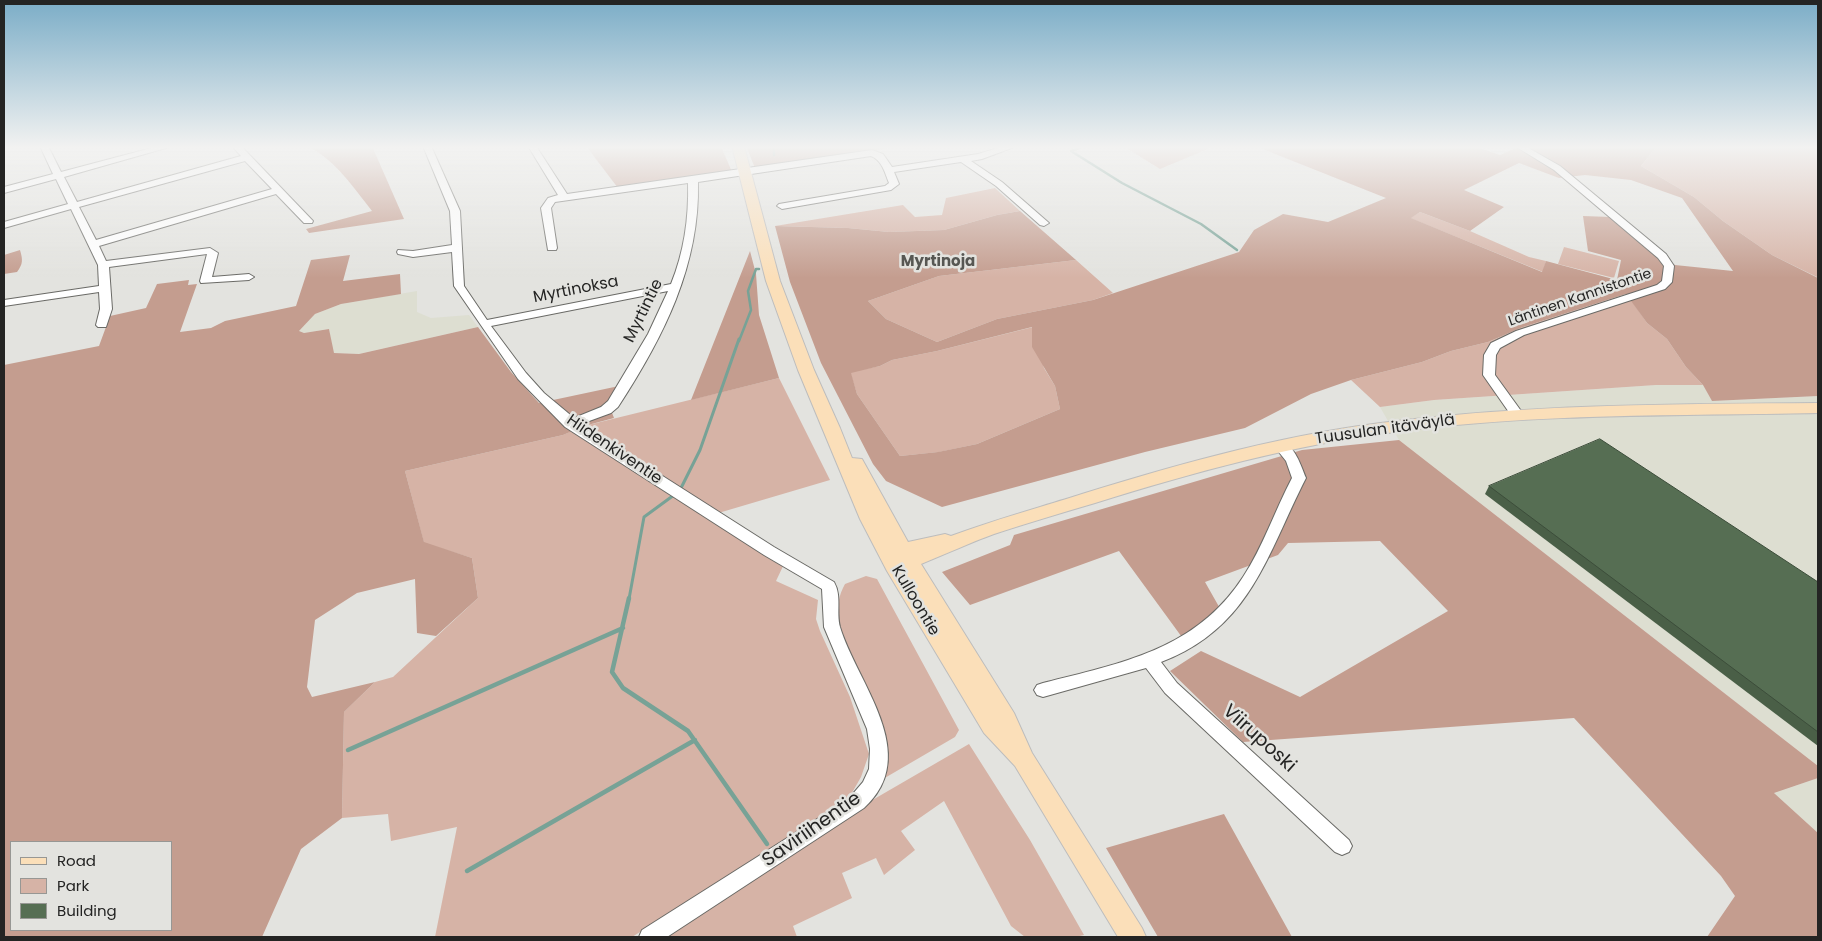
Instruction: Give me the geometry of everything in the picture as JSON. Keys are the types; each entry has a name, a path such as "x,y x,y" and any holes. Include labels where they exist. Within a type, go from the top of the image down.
{"main road":[{"name":"Kulloontie","path":"751,190 773,281 806,370 832,428 844,462 898,557 1006,720 1022,759 1131,935"},
{"name":"Tuusulan itäväylä","path":"898,557 965,538 1132,484 1256,451 1435,421 1584,411 1818,408"}],"street":[{"path":"67,190 103,265 106,309 102,325"},
{"path":"4,225 129,190"},
{"path":"94,244 278,190 308,220"},
{"name":"Hiidenkiventie","path":"446,190 455,211 459,286 514,367 570,424 769,552 829,586"},
{"path":"560,190 564,197"},
{"path":"552,248 546,208 551,200 619,190"},
{"name":"Myrtintie","path":"570,424 606,410 614,404 651,337 674,288 685,259 692,190"},
{"path":"782,206 877,190"},
{"path":"1006,190 1044,223"},
{"name":"Läntinen Kannistontie","path":"1518,415 1488,375 1490,355 1495,346 1504,340 1520,334 1661,287 1667,282 1669,266 1662,256 1583,190"},
{"path":"402,252 413,254 456,248"},
{"path":"103,265 210,250 213,253 205,280 249,277"},
{"path":"4,303 105,288"},
{"name":"Myrtinoksa","path":"484,324 674,288"},
{"path":"1043,690 1151,661 1206,632 1226,612 1248,582 1299,478 1292,460 1281,446"},
{"name":"Saviriihentie","path":"649,937 832,820 870,789 877,772 880,754 878,739 874,724 832,627 832,596 829,586"},
{"name":"Viiruposki","path":"1151,661 1171,688 1342,846"}],"shaded area":[{"path":"355,190 391,190 404,219 309,233 306,229 372,211"},
{"path":"1366,190 1464,190 1504,207 1470,231 1420,212 1411,218 1542,272 1546,261 1617,280 1621,260 1588,251 1583,216 1611,217 1655,255 1675,265 1733,271 1682,198 1659,190 1682,190 1772,255 1818,278 1818,396 1712,401 1703,385 1686,367 1667,339 1647,323 1626,294 1523,327 1488,342 1451,351 1422,362 1351,380 1311,394 1245,428 1145,452 942,507 886,481 873,464 821,363 790,282 775,226 848,228 889,232 944,230 997,215 1020,211 1076,260 939,276 868,301 886,319 937,342 997,319 1093,300 1239,252 1254,230 1283,214 1328,222 1386,198","holes":["1032,327 1032,347 1055,386 1060,409 977,444 938,452 900,456 857,394 851,373 880,366 892,360 937,351"]},
{"path":"20,250 22,262 17,272 4,274 4,255"},
{"path":"750,251 756,274 759,315 779,378 691,400"},
{"path":"350,255 343,281 400,274 401,294 341,304 315,314 299,331 304,333 329,329 334,353 359,354 478,327 511,372 539,403 619,386 609,405 614,418 584,426 563,435 405,471 424,542 472,558 478,598 436,636 417,633 415,579 357,593 315,620 307,687 312,697 375,682 344,712 342,818 301,849 262,937 4,937 4,365 99,346 110,316 146,308 157,284 189,280 188,285 197,284 180,332 211,328 225,321 296,306 311,260"},
{"path":"417,291 417,312 431,318 469,315 478,327 359,354 333,353 329,329 304,333 299,331 315,314 341,304"},
{"path":"1656,385 1703,385 1712,401 1818,396 1818,766 1399,440 1380,407 1434,400"},
{"path":"1399,440 1818,766 1818,778 1774,793 1818,833 1818,937 1707,937 1735,896 1721,876 1574,718 1243,742 1170,671 1201,651 1300,697 1448,611 1380,541 1288,543 1278,555 1205,582 1222,612 1184,640 1119,551 970,605 942,572 1010,545 1014,535 1302,450"},
{"path":"1818,778 1818,833 1774,793"},
{"path":"1224,814 1292,937 1158,937 1106,848"}],"green space":[{"path":"986,190 997,190 1020,211 997,215 944,230 889,232 848,228 775,226 903,205 915,217 942,215 946,198"},
{"path":"1682,190 1818,190 1818,276 1772,255 1723,221 1694,197"},
{"path":"1420,212 1470,231 1529,257 1546,261 1543,272 1410,218"},
{"path":"1564,247 1619,261 1614,278 1558,264"},
{"path":"1076,260 1113,293 1093,300 997,319 937,342 886,319 868,301 939,276"},
{"path":"1627,294 1647,323 1667,339 1686,367 1703,385 1656,385 1434,400 1380,407 1351,380 1422,362 1451,351 1488,342 1523,327"},
{"path":"1033,327 1044,368 1055,386 1060,409 977,444 939,452 900,456 857,394 850,372 880,366 892,360"},
{"path":"779,378 830,480 715,514 785,562 776,581 818,600 816,619 850,697 869,754 861,777 849,798 780,844 632,937 435,937 457,827 391,841 388,814 342,818 344,712 375,682 393,677 478,598 472,558 424,543 405,471 563,435 576,429 582,432 584,426"},
{"path":"866,576 877,579 959,730 955,737 883,779 886,750 884,729 875,706 849,654 838,618 839,601 845,584"},
{"path":"969,744 1030,840 1084,935 1075,937 1025,937 1011,926 944,801 901,831 915,850 884,875 876,858 842,873 852,898 793,926 797,937 662,937 869,802"}],"building":[{"path":"1600,439 1818,582 1818,732 1489,486"}],"waterway":[{"path":"1135,190 1201,224 1237,250"},
{"path":"739,341 751,310 748,291 756,269 759,269"},
{"path":"681,488 700,450 739,339"},
{"path":"629,599 644,517 674,495"},
{"path":"622,628 629,598"},
{"path":"348,750 622,628"},
{"path":"622,628 612,672 623,688 688,731 694,740"},
{"path":"467,871 694,740"},
{"path":"694,740 767,844"}],"district":[{"name":"Myrtinoja","path":"938,262"}]}
